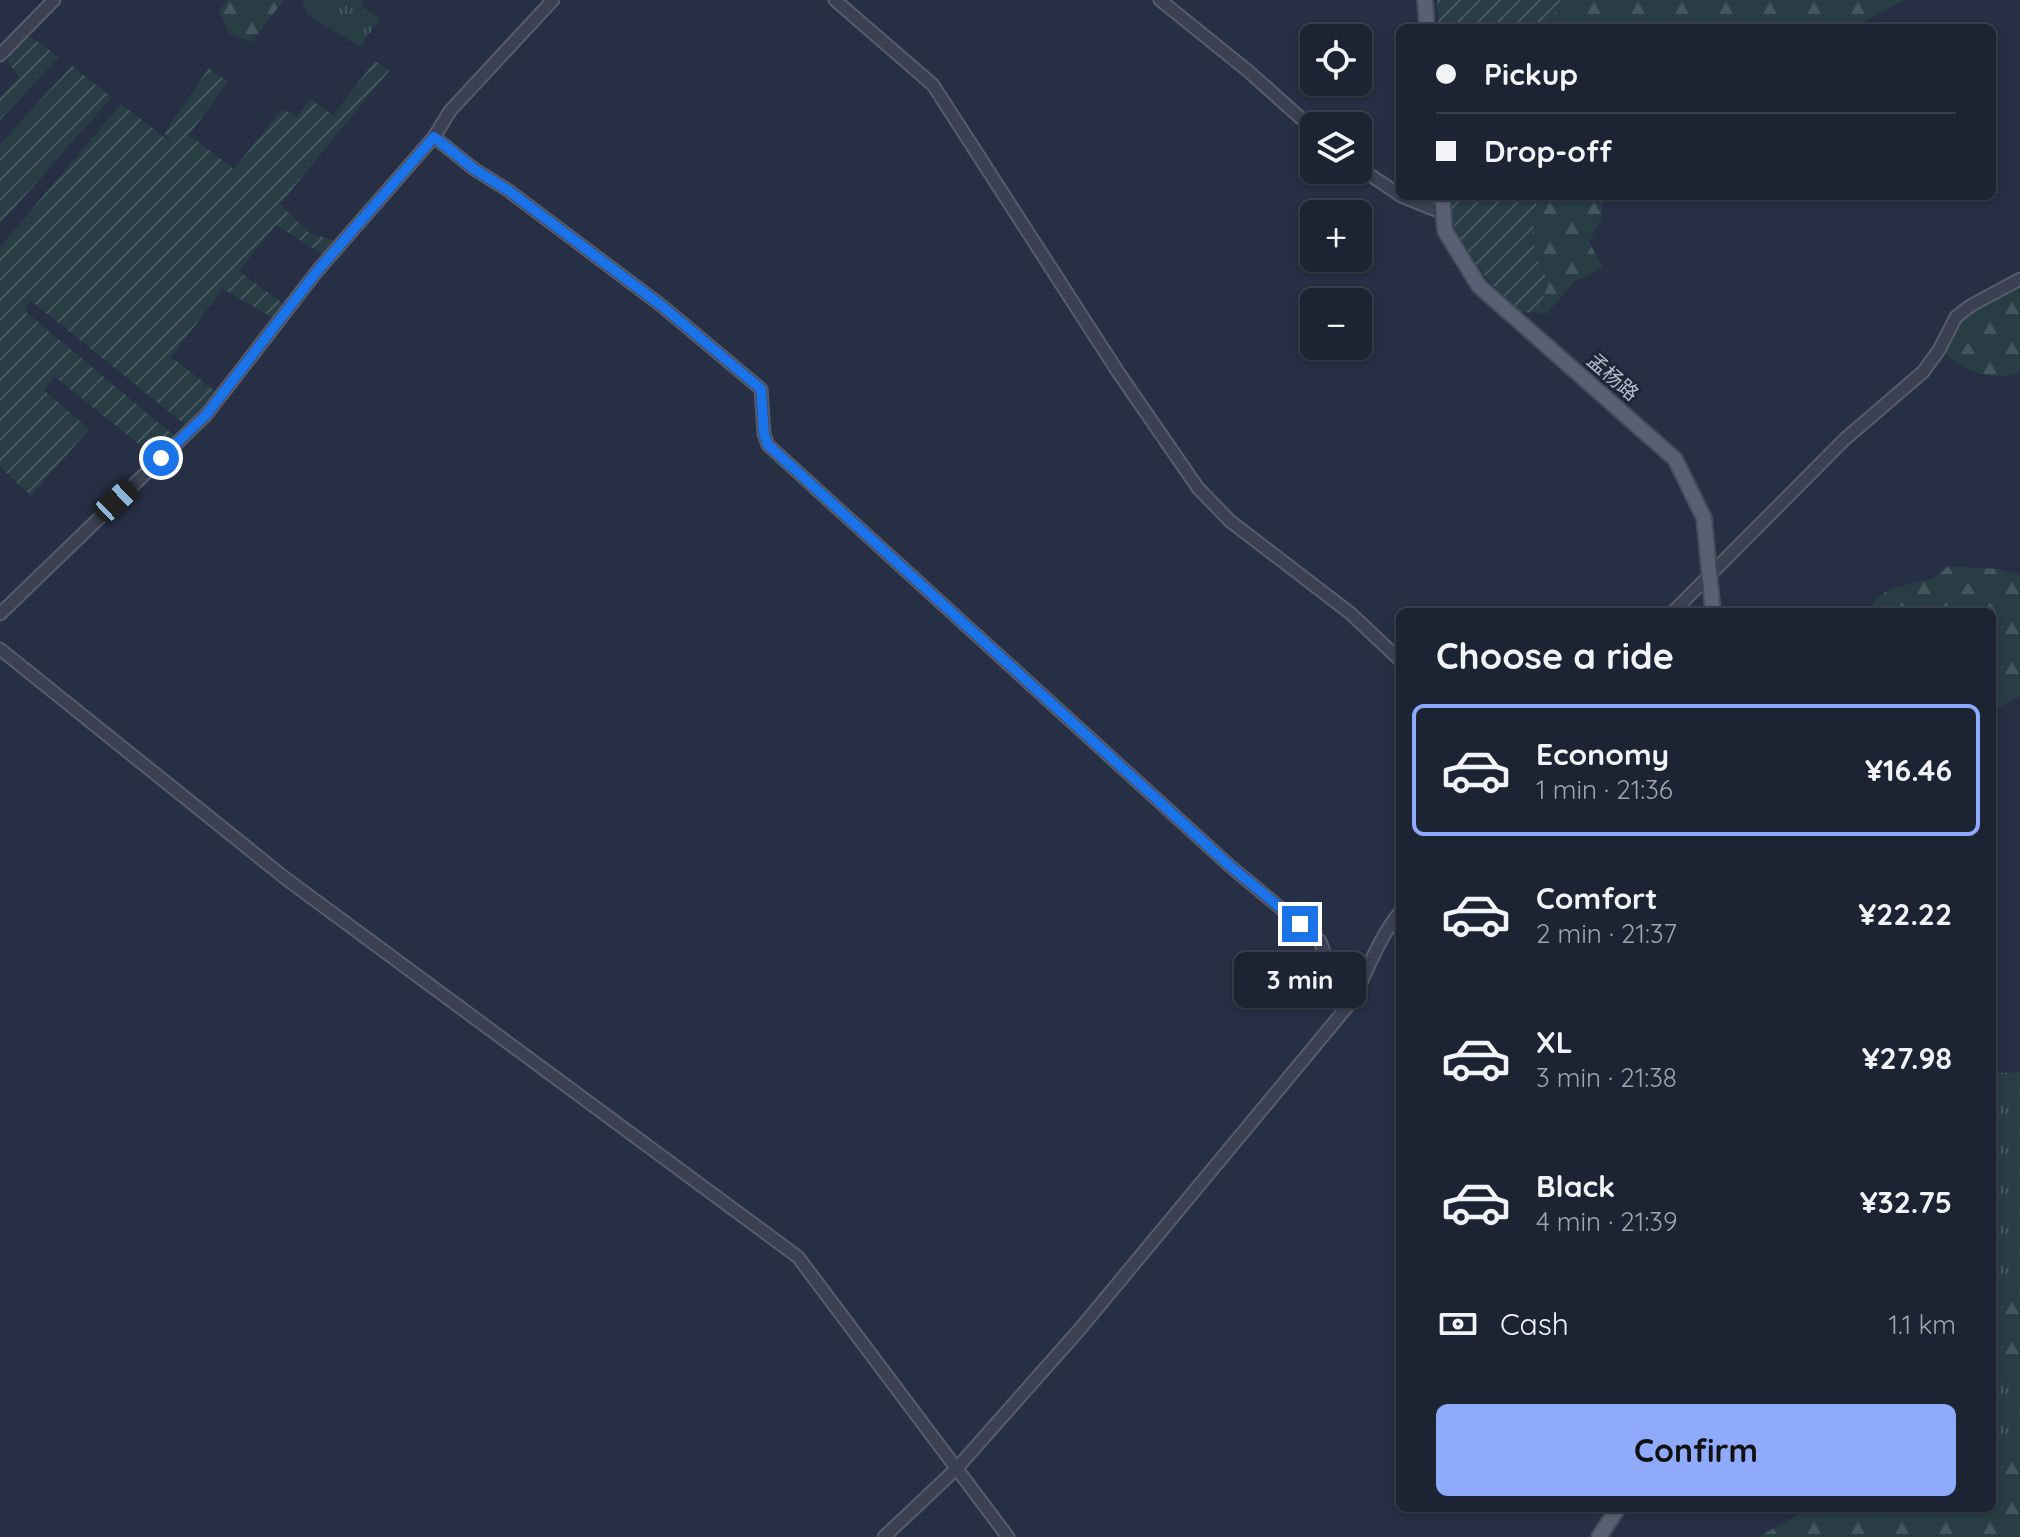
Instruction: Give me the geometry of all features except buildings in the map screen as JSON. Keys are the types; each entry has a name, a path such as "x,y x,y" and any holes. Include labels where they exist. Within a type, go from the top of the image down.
{"main road":[{"path":"1425,0 1427,24"},
{"name":"孟杨路","path":"1442,200 1445,231 1479,286 1675,459 1704,518 1713,608"},
{"path":"1599,1537 1615,1512"}],"street":[{"path":"0,55 54,0"},
{"path":"0,614 206,415 318,270 434,137 450,111 553,0"},
{"path":"835,0 933,85 1118,372 1198,488 1230,521 1350,613 1396,656"},
{"path":"1160,0 1300,117"},
{"path":"434,137 662,306 761,389 764,434 768,445 1218,855 1320,941 1327,960 1356,993"},
{"path":"1372,176 1396,193"},
{"path":"1411,200 1443,213"},
{"path":"1677,608 1845,439 1923,372 1939,350 1956,317 2020,279"},
{"path":"0,649 285,878 798,1257 1008,1537"},
{"path":"884,1537 957,1468 1080,1329 1356,993 1370,966 1370,957 1396,918"},
{"path":"1340,975 1356,993"}],"green space":[{"path":"228,0 284,0 252,42 229,34 219,10"},
{"path":"302,0 363,0 361,5 380,19 360,47 308,15"},
{"path":"1437,0 1563,0 1547,24 1439,24"},
{"path":"1563,0 1905,0 1859,24 1547,24"},
{"path":"28,35 59,57 0,120 0,97 19,77 6,58"},
{"path":"375,61 389,71 280,204 309,233 337,241 325,256 276,225 239,271 286,306 276,320 223,289 171,357 219,394 188,427 30,300 26,312 177,438 156,458 55,377 44,390 89,429 31,496 0,467 0,247 121,104 172,143 164,133 209,68 228,82 189,135 234,169 282,109 297,117 310,99 333,115"},
{"path":"72,66 112,97 0,224 0,144"},
{"path":"1448,200 1537,200 1533,240 1538,260 1549,282 1541,304 1547,313 1519,312 1472,259 1450,213"},
{"path":"1537,200 1603,200 1601,219 1589,242 1603,268 1575,281 1547,313 1541,304 1549,282 1535,250 1534,219"},
{"path":"2020,280 2020,372 1999,376 1977,372 1957,363 1941,349 1962,311"},
{"path":"1948,566 1999,569 2020,575 2020,696 1996,709 1996,608 1870,608 1889,590 1939,574"},
{"path":"2020,1072 2020,1293 2011,1283 1996,1277 1996,1073"},
{"path":"1996,1277 2011,1283 2020,1293 2020,1382 1996,1379"},
{"path":"1996,1379 2020,1382 2020,1439 1996,1443"},
{"path":"2020,1439 2020,1537 1758,1537 1804,1512 1996,1512 1996,1443"}],"route":[{"path":"161,458 206,415 318,270 434,137 662,306 761,389 764,434 768,445 1230,866 1300,924"}]}
